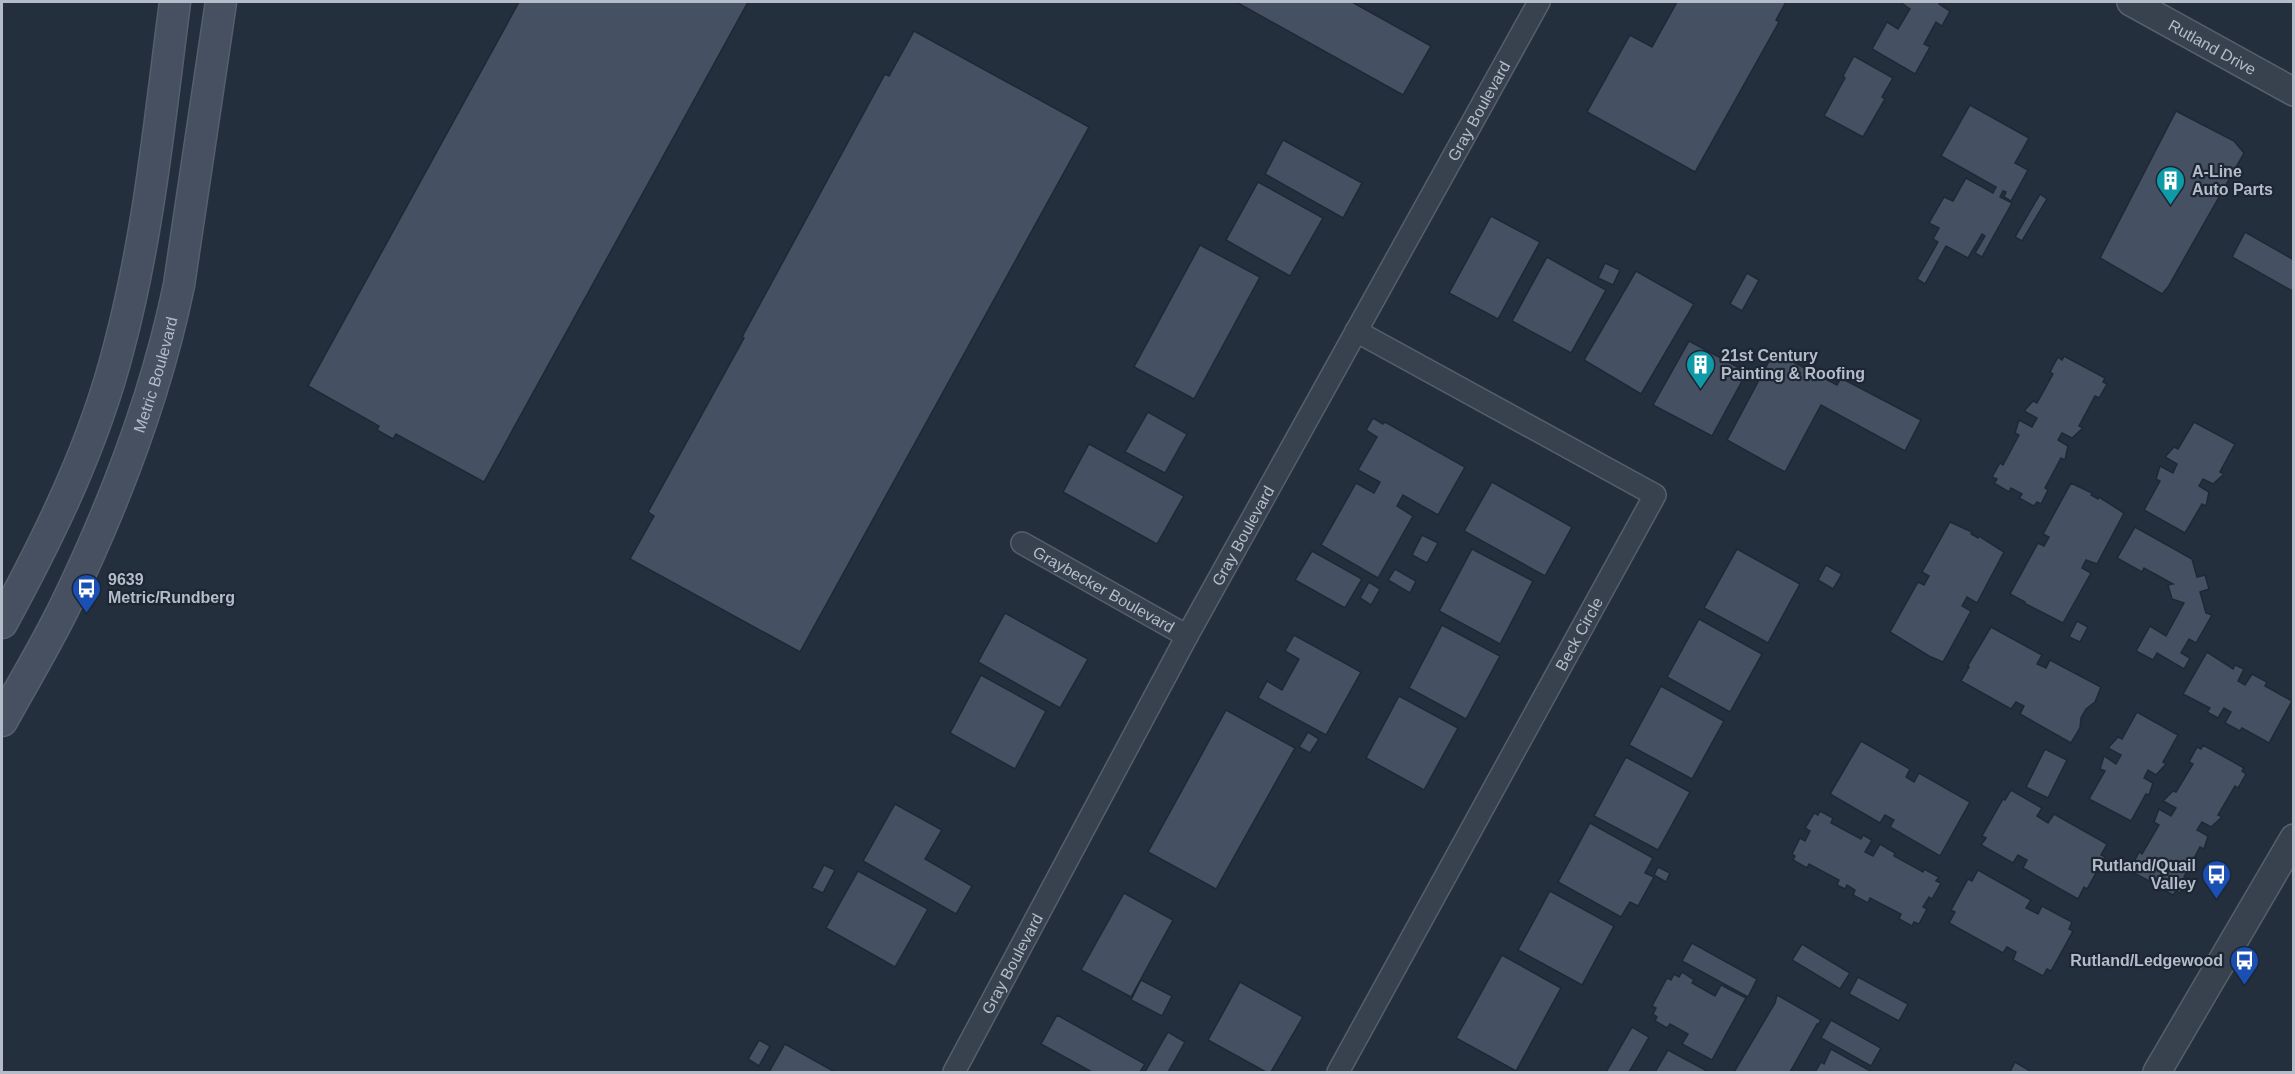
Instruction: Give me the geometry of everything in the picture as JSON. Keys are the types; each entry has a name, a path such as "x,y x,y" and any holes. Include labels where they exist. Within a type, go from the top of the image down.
{"main road":[{"path":"2,623 61,510 119,349 143,236 175,2"},
{"name":"Metric Boulevard","path":"2,721 64,608 104,522 134,444 150,394 172,316 178,285 221,2"},
{"path":"108,383 150,394"}],"street":[{"name":"Gray Boulevard","path":"954,1072 1187,636 1539,2"},
{"name":"Rutland Drive","path":"2131,2 2294,92"},
{"name":"Beck Circle","path":"1338,1072 1654,495 1356,331"},
{"name":"Graybecker Boulevard","path":"1022,543 1187,636"},
{"path":"2157,1072 2294,838"}],"building":[{"path":"519,2 748,2 484,482 396,434 393,439 377,430 379,426 308,386"},
{"path":"1236,2 1352,2 1431,46 1403,95"},
{"path":"1677,2 1786,2 1776,20 1779,22 1695,172 1587,112 1630,35 1652,47"},
{"path":"1900,2 1940,2 1939,4 1950,11 1942,26 1936,22 1924,44 1930,47 1915,74 1872,49 1887,22 1898,29 1910,9"},
{"path":"914,31 1089,127 800,652 630,559 654,516 648,512 744,338 742,337 885,74 889,76"},
{"path":"1854,56 1893,78 1882,97 1885,99 1863,137 1824,116"},
{"path":"1970,105 2029,138 2015,163 2028,170 2011,201 2004,197 2006,192 2003,191 2000,197 2012,203 1982,257 1975,253 1985,236 1982,234 1968,258 1946,246 1925,284 1917,279 1938,242 1933,239 1939,228 1929,223 1944,197 1953,201 1966,178 1993,193 1996,187 1941,156"},
{"name":"A-Line Auto Parts","path":"2176,111 2234,141 2244,153 2162,294 2100,258"},
{"path":"1283,140 1362,183 1343,218 1265,174"},
{"path":"1258,182 1323,218 1290,276 1226,240"},
{"path":"2040,194 2047,199 2022,241 2015,237"},
{"path":"1491,216 1540,242 1498,319 1449,293"},
{"path":"2245,232 2294,260 2294,292 2232,257"},
{"path":"1200,245 1260,277 1194,399 1134,367"},
{"path":"1547,257 1606,290 1571,353 1512,321"},
{"path":"1605,263 1620,270 1613,285 1598,278"},
{"path":"1636,271 1694,304 1641,394 1584,360"},
{"path":"1747,273 1759,280 1742,311 1730,304"},
{"name":"21st Century Painting & Roofing","path":"1689,341 1747,372 1712,436 1653,405"},
{"path":"1774,352 1837,385 1841,378 1921,420 1905,451 1821,405 1785,472 1727,440"},
{"path":"2064,356 2105,378 2103,382 2107,384 2099,398 2095,396 2079,426 2083,428 2072,438 2062,433 2058,440 2068,446 2065,460 2061,458 2045,488 2048,490 2041,504 2037,502 2034,506 2019,498 2022,494 2011,488 2009,492 1994,483 1997,479 1992,477 2000,463 2003,465 2019,435 2015,433 2019,420 2032,427 2037,418 2024,411 2033,401 2037,403 2053,374 2050,372 2058,357 2062,360"},
{"path":"1148,412 1187,434 1165,473 1125,452"},
{"path":"1373,418 1383,424 1385,422 1465,467 1438,515 1403,495 1397,506 1413,516 1378,578 1321,545 1356,483 1374,493 1380,482 1358,470 1377,437 1366,430"},
{"path":"2194,422 2235,444 2220,472 2224,474 2213,484 2203,479 2199,486 2209,492 2206,506 2202,504 2185,533 2144,510 2160,481 2156,479 2160,466 2173,473 2177,464 2165,457 2174,447 2178,449"},
{"path":"1089,444 1184,496 1157,544 1063,492"},
{"path":"1492,482 1572,527 1545,576 1464,531"},
{"path":"2071,483 2124,513 2097,564 2086,560 2082,568 2091,573 2063,623 2010,594 2038,543 2044,546 2049,537 2043,534"},
{"path":"1950,522 1972,532 1971,534 1978,538 1979,536 2004,552 1977,603 1967,597 1962,606 1971,611 1943,662 1890,632 1918,582 1924,585 1929,576 1922,572"},
{"path":"2135,527 2192,559 2197,577 2205,575 2209,589 2200,592 2206,613 2212,615 2196,643 2189,639 2181,653 2190,658 2184,669 2157,653 2153,660 2136,651 2150,626 2166,636 2184,603 2172,599 2168,585 2173,584 2144,568 2142,572 2117,558"},
{"path":"1422,535 1438,543 1427,563 1412,555"},
{"path":"1472,549 1533,581 1500,644 1439,611"},
{"path":"1737,549 1800,584 1768,643 1704,608"},
{"path":"1312,551 1362,579 1345,608 1295,580"},
{"path":"1826,565 1842,574 1833,589 1818,580"},
{"path":"1395,569 1416,581 1410,593 1388,580"},
{"path":"1369,582 1380,589 1371,605 1360,598"},
{"path":"1005,613 1088,659 1060,708 978,662"},
{"path":"1699,619 1762,654 1730,712 1667,677"},
{"path":"2077,621 2088,627 2080,642 2069,637"},
{"path":"1442,625 1500,656 1466,719 1409,688"},
{"path":"1991,627 2042,655 2037,664 2046,668 2050,660 2101,687 2095,702 2086,709 2081,718 2080,728 2071,743 2020,714 2024,706 2016,702 2011,709 1961,681"},
{"path":"1294,635 1361,672 1326,735 1258,698 1267,681 1282,690 1299,659 1285,651"},
{"path":"2207,652 2233,669 2235,665 2244,669 2238,681 2245,685 2252,674 2267,682 2265,686 2292,701 2269,743 2242,728 2240,731 2225,723 2231,712 2224,708 2218,718 2207,712 2210,708 2183,694"},
{"path":"981,675 1046,711 1015,769 950,733"},
{"path":"1661,686 1724,721 1692,779 1629,745"},
{"path":"1399,696 1458,728 1424,790 1366,758"},
{"path":"1226,710 1295,748 1216,889 1148,852"},
{"path":"2137,712 2178,735 2163,762 2166,764 2156,775 2148,770 2144,778 2153,783 2149,795 2146,794 2131,821 2089,799 2105,771 2100,769 2104,756 2116,764 2121,755 2108,748 2118,737 2122,739"},
{"path":"1308,732 1319,739 1310,753 1299,747"},
{"path":"1861,741 1910,769 1906,777 1914,782 1919,773 1970,802 1940,856 1890,827 1894,820 1885,815 1880,823 1830,794"},
{"path":"2203,745 2244,768 2242,771 2246,774 2238,788 2235,786 2218,815 2222,817 2211,827 2202,822 2197,830 2208,836 2204,849 2200,847 2184,877 2188,879 2180,893 2176,891 2173,895 2158,887 2161,883 2150,877 2149,881 2134,873 2136,868 2132,866 2139,852 2142,854 2159,825 2154,822 2159,809 2171,816 2176,808 2163,801 2173,791 2176,792 2193,764 2189,762 2197,747 2201,749"},
{"path":"2045,749 2067,760 2048,798 2026,787"},
{"path":"1626,757 1690,792 1658,850 1594,816"},
{"path":"2011,790 2042,808 2037,816 2048,823 2054,814 2107,844 2101,855 2105,857 2087,889 2084,887 2078,899 2023,868 2027,860 2018,855 2013,863 1981,845 1986,838 1982,836 2003,799 2005,800"},
{"path":"895,804 942,830 925,859 972,886 956,914 863,861"},
{"path":"1820,811 1833,818 1831,823 1861,839 1863,835 1872,840 1865,852 1873,856 1880,844 1895,853 1894,856 1923,872 1924,869 1939,877 1936,881 1941,883 1932,899 1929,897 1923,907 1927,909 1919,924 1914,922 1912,926 1899,919 1901,914 1870,898 1868,903 1853,895 1855,890 1847,885 1845,889 1837,885 1839,880 1809,864 1807,868 1793,860 1795,856 1792,854 1800,838 1805,841 1810,831 1805,828 1814,813 1818,815"},
{"path":"1590,823 1653,858 1645,873 1654,877 1638,906 1630,902 1621,917 1558,882"},
{"path":"824,865 835,870 823,893 812,888"},
{"path":"1658,867 1670,873 1666,882 1654,875"},
{"path":"1978,870 2031,900 2026,908 2038,914 2042,906 2072,922 2069,929 2073,931 2051,971 2047,969 2043,976 2013,960 2016,952 2007,947 2003,953 1949,923 1955,912 1951,910 1968,879 1972,881"},
{"path":"858,871 928,909 895,967 826,928"},
{"path":"1550,891 1614,926 1582,985 1518,950"},
{"path":"1124,893 1173,920 1131,997 1081,970"},
{"path":"1692,943 1757,979 1748,997 1682,961"},
{"path":"1802,944 1850,973 1840,989 1792,960"},
{"path":"1502,955 1561,988 1516,1071 1456,1038"},
{"path":"1682,972 1694,980 1692,983 1715,996 1721,985 1746,998 1712,1060 1682,1044 1688,1034 1670,1024 1667,1028 1655,1021 1657,1017 1653,1014 1656,1008 1652,1006 1667,978 1671,980 1674,974 1679,977"},
{"path":"1858,977 1908,1004 1899,1021 1849,994"},
{"path":"1141,980 1172,996 1162,1016 1131,1000"},
{"path":"1240,982 1303,1017 1271,1072 1266,1072 1208,1040"},
{"path":"1777,995 1821,1020 1790,1072 1734,1072 1775,1003"},
{"path":"1057,1015 1145,1064 1140,1072 1092,1072 1041,1044"},
{"path":"1831,1020 1881,1048 1871,1066 1821,1038"},
{"path":"1632,1027 1649,1037 1629,1072 1606,1072"},
{"path":"1168,1032 1185,1042 1168,1072 1145,1072"},
{"path":"759,1040 770,1046 759,1066 748,1059"},
{"path":"785,1044 835,1072 769,1072"},
{"path":"1831,1049 1872,1072 1815,1072 1821,1062 1824,1064"},
{"path":"1668,1050 1709,1072 1655,1072"},
{"path":"2015,1062 2032,1072 2010,1072"}],"place":[{"name":"A-Line Auto Parts","path":"2171,206"},
{"name":"21st Century Painting & Roofing","path":"1700,390"},
{"name":"9639 Metric/Rundberg","path":"87,614"},
{"name":"Rutland/Quail Valley","path":"2217,900"},
{"name":"Rutland/Ledgewood","path":"2244,986"}]}
